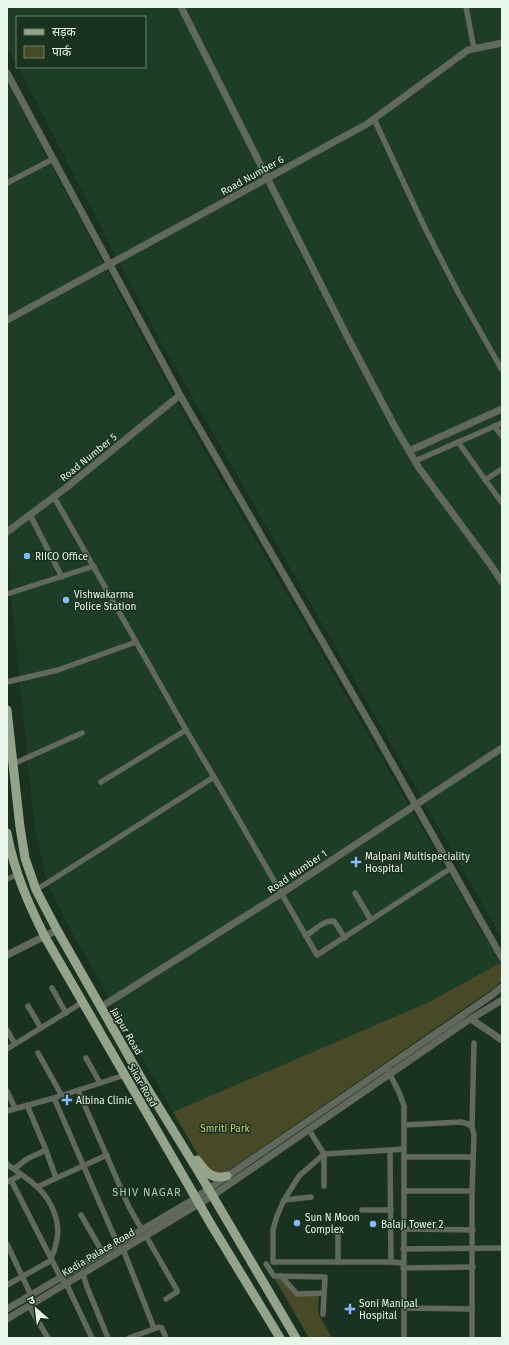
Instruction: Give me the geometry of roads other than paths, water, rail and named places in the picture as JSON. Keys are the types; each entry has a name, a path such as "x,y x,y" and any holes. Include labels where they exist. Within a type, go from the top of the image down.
{"main road":[{"name":"Jaipur Road","path":"7,710 23,847 25,858 36,890 57,930 144,1083 296,1338"},
{"name":"Sikar Road","path":"7,833 8,854 15,876 43,938 196,1200 280,1338"},
{"path":"190,1158 196,1159 212,1177 218,1178 228,1176"}],"street":[{"path":"181,7 385,409 415,461 502,582"},
{"path":"466,7 474,49"},
{"name":"Road Number 6","path":"7,320 374,119 468,50 502,43"},
{"path":"7,73 180,395 416,805 502,958"},
{"path":"374,119 424,226 459,294 502,370"},
{"path":"7,184 53,159"},
{"name":"Road Number 5","path":"7,532 54,497 180,395"},
{"path":"410,451 502,409"},
{"path":"415,461 502,423"},
{"path":"494,426 502,436"},
{"path":"458,442 502,503"},
{"path":"485,480 502,469"},
{"path":"54,497 186,730 317,955 451,868"},
{"path":"30,515 62,577"},
{"path":"7,594 94,566"},
{"path":"7,682 58,670 136,642"},
{"path":"101,782 186,730"},
{"path":"13,764 82,734"},
{"name":"Road Number 1","path":"101,1007 282,893 502,748"},
{"path":"36,890 214,777"},
{"path":"7,879 15,876"},
{"path":"355,893 371,920"},
{"path":"306,936 325,923 334,921 345,938"},
{"path":"7,955 57,930"},
{"path":"210,1193 228,1176 502,987"},
{"path":"52,988 66,1013"},
{"path":"196,1200 210,1193 309,1130 471,1019 502,1000"},
{"path":"7,1049 82,1003"},
{"path":"28,1006 41,1028"},
{"path":"471,1019 502,1040"},
{"path":"7,1030 15,1044"},
{"path":"472,1338 472,1157 474,1135 472,1127 474,1043"},
{"path":"38,1053 62,1096"},
{"path":"86,1058 100,1083"},
{"path":"386,1067 400,1092 404,1125 404,1338"},
{"path":"7,1111 62,1096 123,1075"},
{"path":"78,1090 129,1207 177,1290 177,1292 166,1298"},
{"path":"7,1091 15,1108"},
{"path":"54,1098 154,1328"},
{"path":"27,1105 56,1178"},
{"path":"404,1125 461,1122 472,1127"},
{"path":"309,1130 324,1154 324,1186"},
{"path":"273,1262 273,1230 284,1200 299,1176 324,1154 404,1149"},
{"path":"14,1170 27,1159 46,1150"},
{"path":"390,1150 391,1262"},
{"path":"37,1187 107,1155"},
{"path":"404,1157 472,1157"},
{"path":"7,1164 37,1187 51,1205 55,1214 58,1235 51,1259 7,1285"},
{"path":"21,1175 9,1181 92,1338"},
{"path":"404,1191 472,1191"},
{"path":"284,1200 311,1197"},
{"name":"Kedia Palace Road","path":"7,1308 31,1295 83,1274 120,1247 196,1200"},
{"path":"362,1210 391,1210"},
{"path":"81,1215 103,1253"},
{"path":"404,1229 473,1230"},
{"path":"338,1231 338,1262"},
{"path":"7,1244 31,1295"},
{"name":"Kedia Palace Road","path":"7,1319 29,1306 103,1253 120,1247"},
{"path":"403,1249 502,1248"},
{"path":"254,1267 273,1262 391,1262 403,1265 472,1267"},
{"path":"266,1264 274,1276 325,1277 324,1314"},
{"path":"83,1274 108,1338"},
{"path":"281,1276 297,1294 324,1294"},
{"path":"29,1306 48,1338"},
{"path":"404,1308 472,1309"},
{"path":"129,1338 154,1328 162,1327 166,1338"}],"place":[{"name":"RIICO Office","path":"27,556"},
{"name":"Vishwakarma Police Station","path":"66,600"},
{"name":"Malpani Multispeciality Hospital","path":"356,862"},
{"name":"Albina Clinic","path":"67,1100"},
{"name":"Sun N Moon Complex","path":"297,1223"},
{"name":"Balaji Tower 2","path":"373,1224"},
{"name":"Soni Manipal Hospital","path":"350,1309"}],"district":[{"name":"SHIV NAGAR","path":"147,1192"}],"park label":[{"name":"Smriti Park","path":"225,1128"}]}
